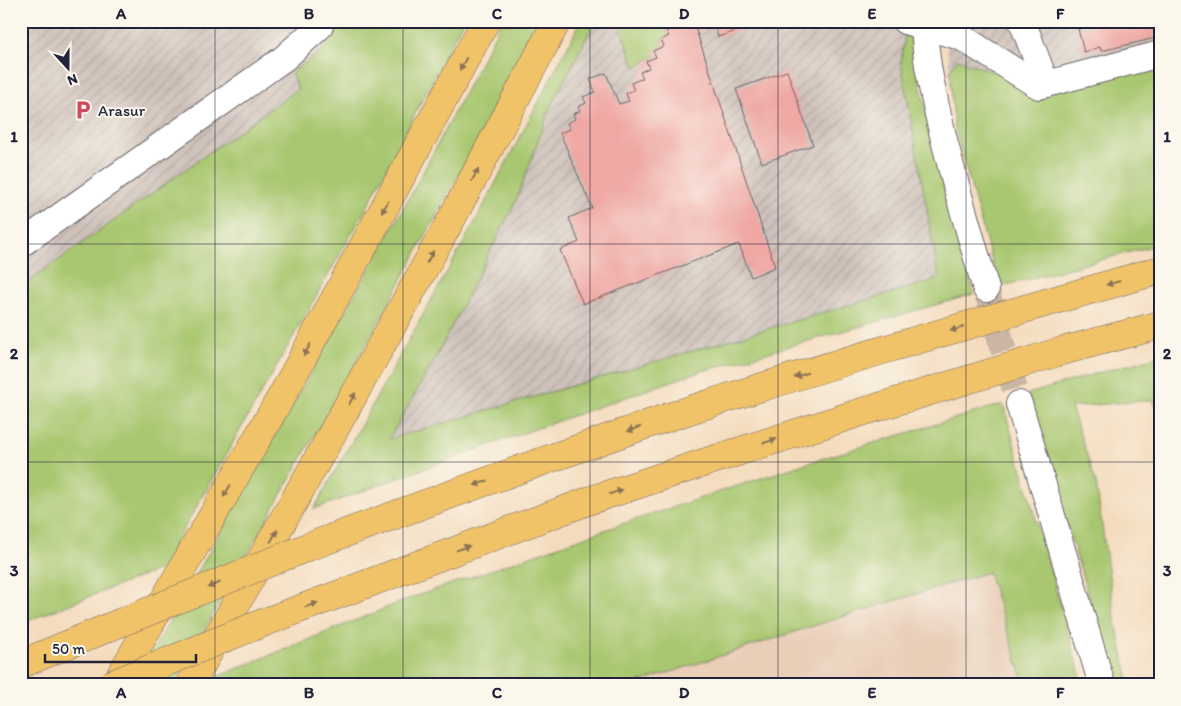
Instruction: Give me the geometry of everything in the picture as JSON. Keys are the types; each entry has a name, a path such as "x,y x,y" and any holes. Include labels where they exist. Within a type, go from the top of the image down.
{"highway":[{"path":"115,685 284,392 486,21"},
{"path":"190,685 328,442 557,21"},
{"path":"21,664 308,547 513,471 680,414 827,368 1160,270"},
{"path":"110,685 265,622 591,500 865,411 1062,351 1160,325"}],"street":[{"path":"21,244 283,59 319,27 322,21"},
{"path":"1022,21 1046,84"},
{"path":"918,23 961,37 1039,86 1160,54"},
{"path":"918,23 927,52 934,97 946,147 986,289"},
{"path":"1019,404 1102,685"}],"shaded area":[{"name":"Arasur","path":"21,21 338,21 323,50 291,73 299,88 21,287"},
{"path":"595,21 618,21 635,67 655,57 653,51 666,31 678,21 914,21 901,62 939,279 388,439 434,361 517,199 550,108"},
{"path":"944,21 1160,21 1160,66 1040,98 957,59 950,70"},
{"path":"988,572 1025,685 631,685 813,626"}],"green space":[{"path":"338,21 463,21 367,207 161,569 21,623 21,287 298,89 291,73 323,50"},
{"path":"502,21 542,21 375,329 173,685 133,685 414,189"},
{"path":"581,21 595,21 550,108 517,199 434,361 389,439 939,279 901,62 905,35 914,34 920,84 949,209 974,294 692,374 314,509 475,222"},
{"path":"618,21 678,21 680,25 666,31 669,36 661,40 664,46 653,51 656,57 635,67"},
{"path":"957,59 990,71 1160,66 1160,244 999,287 954,125 950,70"},
{"path":"1160,356 1160,418 1152,400 1071,407 1096,483 1115,619 1130,685 1115,685 1028,394"},
{"path":"1003,404 1083,685 1025,685 988,572 631,685 210,685 214,678 408,599 616,526 804,464"}],"building":[{"path":"678,21 693,21 775,267 751,277 739,244 583,304 560,250 579,242 569,218 592,208 560,133 570,129 567,123 575,119 573,114 580,111 578,107 586,103 583,97 595,92 590,79 606,73 619,104 629,101 626,93 634,90 631,83 643,78 640,72 649,68 646,61 656,57 653,51 664,46 661,40 669,36 666,31 680,25"},
{"path":"713,21 763,21 763,22 718,37"},
{"path":"1094,21 1160,21 1160,37 1101,51 1100,47 1084,52 1078,29 1095,25"},
{"path":"787,71 813,145 762,163 736,89"}],"tunnel":[{"path":"986,289 1019,404"}],"place":[{"name":"Arasur","path":"83,110"}]}
